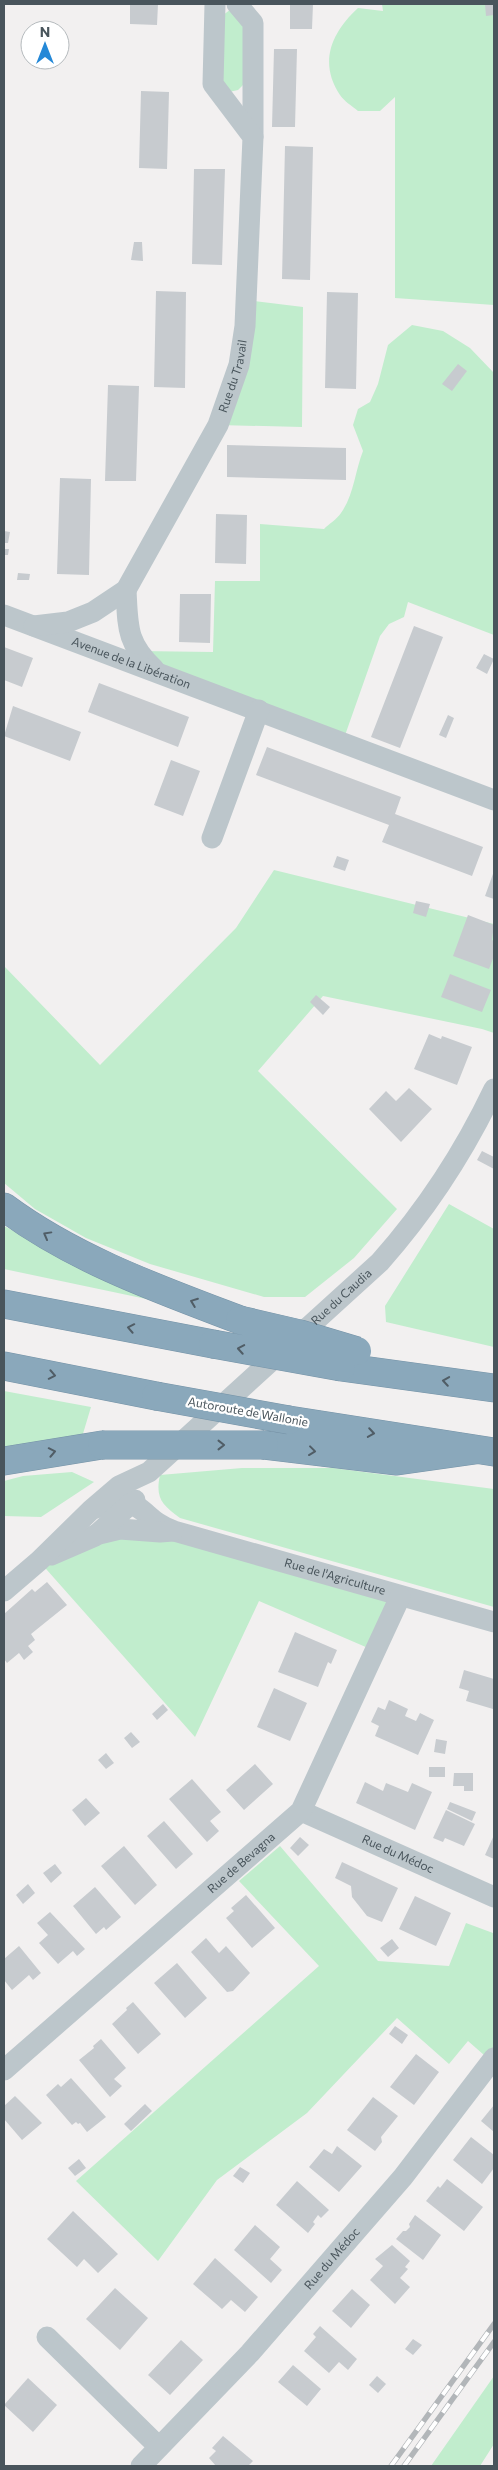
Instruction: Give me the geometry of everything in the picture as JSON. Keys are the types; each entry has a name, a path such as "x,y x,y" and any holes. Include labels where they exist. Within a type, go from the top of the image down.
{"highway":[{"path":"4,1207 29,1226 84,1256 147,1284 240,1320 300,1334 349,1359 379,1371 494,1388"},
{"path":"4,1304 213,1344 349,1359"},
{"name":"Autoroute de Wallonie","path":"4,1366 289,1420 485,1451"},
{"path":"4,1462 102,1445 264,1445 397,1461 485,1451"}],"street":[{"path":"215,4 213,84 253,137"},
{"name":"Rue du Travail","path":"34,626 68,622 93,612 126,590 218,425 239,365 245,326 253,137 253,23 237,4"},
{"path":"126,590 130,637 142,658 158,672"},
{"name":"Avenue de la Libération","path":"4,615 494,800"},
{"path":"212,838 259,710"},
{"name":"Rue du Caudia","path":"39,1561 95,1536 147,1479 380,1262 404,1235 443,1181 494,1089"},
{"path":"147,1479 146,1499 156,1520"},
{"name":"Rue de l'Agriculture","path":"91,1510 140,1507 164,1528 400,1597 494,1622"},
{"name":"Rue de l'Agriculture","path":"122,1508 160,1532 174,1531"},
{"name":"Rue du Caudia","path":"4,1591 39,1561 91,1510"},
{"name":"Rue de Bevagna","path":"4,2070 301,1811 400,1597"},
{"name":"Rue du Médoc","path":"301,1811 494,1897"},
{"name":"Rue du Médoc","path":"141,2466 250,2353 396,2184 494,2058"},
{"path":"47,2337 159,2447"}],"green space":[{"path":"382,4 493,4 494,305 395,298 395,97 380,111 358,111 340,95 333,83 329,59 335,37 349,17 358,8 383,11"},
{"path":"231,9 245,25 243,85 238,90 229,92 222,86 222,16"},
{"path":"246,300 303,307 302,427 218,425"},
{"path":"412,325 443,331 470,348 494,373 494,635 408,602 404,617 389,624 380,636 343,741 213,693 138,651 213,652 215,581 260,581 260,524 324,529 339,515 352,491 363,451 353,425 358,409 370,402 378,384 388,345"},
{"path":"274,870 494,924 494,1033 323,996 258,1071 397,1209 354,1258 305,1297 264,1297 150,1264 86,1238 35,1209 4,1183 4,966 100,1065 236,928"},
{"path":"449,1204 494,1229 494,1347 386,1322 385,1306"},
{"path":"4,1226 43,1246 170,1304 4,1269"},
{"path":"4,1391 91,1407 82,1437 4,1451"},
{"path":"242,1468 333,1468 494,1489 494,1607 180,1518 164,1505 159,1495 160,1475"},
{"path":"72,1472 94,1482 41,1517 4,1516 4,1481 23,1476"},
{"path":"131,1529 400,1597 375,1651 259,1601 195,1737 39,1561"},
{"path":"280,1846 378,1961 449,1966 466,1923 493,1933 494,1931 494,2058 492,2062 468,2041 449,2064 397,2018 307,2113 217,2180 158,2261 76,2181 319,1966 239,1881"},
{"path":"494,2376 494,2444 480,2466 431,2466"}],"building":[{"path":"130,4 158,4 157,25 130,24"},
{"path":"290,4 313,4 312,29 290,29"},
{"path":"485,4 494,4 494,15 486,16"},
{"path":"274,49 297,49 295,127 272,127"},
{"path":"141,91 169,92 167,169 139,168"},
{"path":"285,146 313,147 310,280 282,279"},
{"path":"194,169 225,169 222,265 192,264"},
{"path":"134,242 142,242 143,261 131,260"},
{"path":"156,291 186,292 185,388 154,387"},
{"path":"327,292 358,293 356,389 325,388"},
{"path":"458,364 467,371 452,391 442,384"},
{"path":"108,385 139,386 136,481 105,481"},
{"path":"227,445 346,448 346,480 227,477"},
{"path":"60,478 91,479 89,575 57,574"},
{"path":"216,514 247,515 246,564 215,563"},
{"path":"4,531 10,532 8,543 4,543"},
{"path":"4,549 9,549 8,555 4,555"},
{"path":"18,573 30,574 29,580 17,580"},
{"path":"180,594 211,594 210,643 179,642"},
{"path":"414,626 443,637 400,748 371,737"},
{"path":"4,647 33,658 22,687 4,680"},
{"path":"484,654 494,659 487,674 476,668"},
{"path":"99,683 189,717 178,747 88,712"},
{"path":"13,706 81,732 70,761 4,736"},
{"path":"448,715 454,718 446,738 439,735"},
{"path":"267,747 401,797 395,814 483,847 472,876 382,842 389,825 256,775"},
{"path":"171,760 200,771 183,816 154,805"},
{"path":"337,856 349,860 345,871 333,867"},
{"path":"494,871 494,899 485,896"},
{"path":"416,901 430,904 426,917 413,913"},
{"path":"468,915 494,925 492,940 494,941 494,956 489,969 453,956"},
{"path":"450,974 491,990 482,1012 441,997"},
{"path":"316,995 330,1007 323,1015 310,1002"},
{"path":"429,1034 441,1039 442,1036 472,1047 457,1085 414,1069"},
{"path":"409,1088 432,1109 401,1142 369,1109 386,1091 396,1101"},
{"path":"482,1151 494,1157 494,1169 477,1160"},
{"path":"47,1582 67,1605 31,1634 35,1640 28,1646 33,1652 24,1660 19,1653 7,1663 4,1659 4,1614 32,1589 35,1592"},
{"path":"295,1632 337,1650 331,1664 328,1662 318,1687 278,1672"},
{"path":"464,1670 494,1679 493,1709 466,1701 469,1691 459,1688"},
{"path":"274,1688 307,1703 290,1741 257,1727"},
{"path":"389,1700 408,1709 405,1716 416,1721 420,1713 434,1720 418,1755 375,1736 379,1726 371,1722 378,1707 385,1710"},
{"path":"163,1704 168,1710 157,1720 152,1714"},
{"path":"131,1732 140,1742 132,1748 124,1738"},
{"path":"436,1739 447,1741 445,1754 434,1752"},
{"path":"106,1753 114,1763 106,1769 98,1760"},
{"path":"255,1764 273,1784 244,1810 226,1790"},
{"path":"429,1767 445,1767 445,1777 429,1777"},
{"path":"454,1773 473,1773 473,1791 464,1791 464,1786 453,1786"},
{"path":"192,1779 221,1812 210,1821 219,1831 207,1842 169,1799"},
{"path":"365,1782 383,1791 386,1783 408,1792 412,1783 432,1792 415,1830 356,1803"},
{"path":"86,1798 100,1813 85,1826 72,1810"},
{"path":"450,1802 476,1812 472,1821 447,1809"},
{"path":"446,1810 475,1824 464,1846 445,1838 443,1842 433,1838"},
{"path":"164,1821 193,1854 176,1869 147,1836"},
{"path":"494,1835 494,1859 485,1855"},
{"path":"300,1837 309,1845 298,1856 290,1848"},
{"path":"124,1846 157,1885 135,1905 101,1866"},
{"path":"342,1862 398,1888 382,1922 367,1916 352,1897 351,1886 335,1878"},
{"path":"55,1864 62,1873 51,1883 43,1873"},
{"path":"28,1884 35,1893 23,1904 16,1895"},
{"path":"95,1887 121,1917 106,1930 104,1927 96,1934 73,1906"},
{"path":"246,1895 275,1928 252,1948 226,1918 234,1911 231,1908"},
{"path":"415,1896 451,1913 436,1946 399,1929"},
{"path":"50,1912 85,1949 77,1956 73,1951 58,1964 39,1943 48,1935 37,1923"},
{"path":"206,1938 219,1953 226,1946 250,1973 233,1991 227,1992 191,1952"},
{"path":"392,1939 399,1948 388,1957 380,1948"},
{"path":"19,1946 41,1973 33,1980 29,1975 12,1990 4,1980 4,1959"},
{"path":"177,1963 207,1998 185,2018 154,1983"},
{"path":"133,2002 161,2034 138,2054 112,2024"},
{"path":"395,2026 408,2035 402,2044 389,2034"},
{"path":"101,2039 126,2068 114,2079 122,2086 110,2097 79,2060 94,2048 93,2046"},
{"path":"416,2054 439,2072 414,2105 390,2087"},
{"path":"71,2078 106,2117 87,2132 80,2123 76,2122 72,2125 46,2095 58,2084 61,2087"},
{"path":"15,2096 42,2123 22,2140 4,2119 4,2106"},
{"path":"373,2097 398,2116 381,2137 382,2142 375,2151 347,2130"},
{"path":"145,2104 152,2111 131,2131 124,2124"},
{"path":"494,2105 494,2132 481,2121"},
{"path":"471,2137 494,2155 494,2168 482,2184 453,2160"},
{"path":"337,2146 362,2166 339,2192 309,2167 324,2149 332,2154"},
{"path":"79,2159 86,2168 75,2176 68,2168"},
{"path":"240,2167 250,2173 243,2183 233,2176"},
{"path":"447,2179 483,2207 464,2231 426,2201 438,2186 440,2188"},
{"path":"297,2181 329,2210 321,2218 318,2215 313,2222 315,2224 308,2233 276,2205"},
{"path":"73,2211 118,2254 98,2273 84,2259 77,2267 47,2239"},
{"path":"415,2215 441,2235 423,2260 396,2239 403,2231 410,2227 409,2224"},
{"path":"255,2225 280,2247 270,2259 282,2270 271,2283 234,2250"},
{"path":"392,2245 410,2261 405,2267 408,2269 400,2278 410,2287 395,2304 370,2280 383,2266 375,2259"},
{"path":"215,2258 258,2297 245,2312 231,2300 222,2309 193,2284"},
{"path":"115,2288 148,2318 120,2350 86,2319"},
{"path":"352,2289 370,2305 351,2328 332,2311"},
{"path":"320,2326 357,2359 348,2370 339,2362 329,2373 304,2351 316,2337 313,2334"},
{"path":"413,2339 422,2345 413,2355 405,2349"},
{"path":"181,2340 203,2360 170,2395 148,2375"},
{"path":"293,2365 321,2389 307,2406 278,2382"},
{"path":"377,2376 386,2384 378,2393 369,2385"},
{"path":"28,2378 57,2405 33,2432 4,2405"},
{"path":"223,2436 253,2461 248,2466 216,2466 209,2458 216,2451 212,2448"}],"railway":[{"path":"391,2466 494,2324"},
{"path":"404,2466 494,2342"}]}
